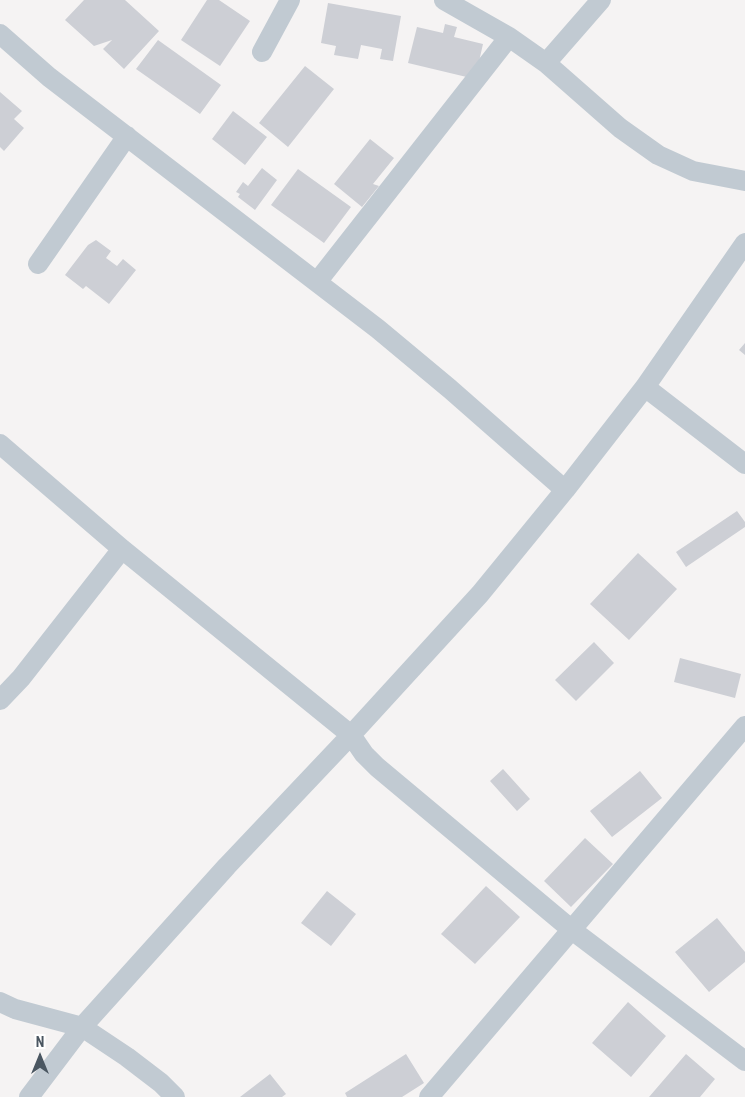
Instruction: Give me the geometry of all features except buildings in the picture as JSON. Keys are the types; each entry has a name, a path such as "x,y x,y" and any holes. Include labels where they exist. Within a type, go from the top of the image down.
{"street":[{"path":"262,52 290,0"},
{"path":"444,0 509,38 546,63 620,128 658,155 693,171 745,181"},
{"path":"546,63 601,0"},
{"path":"0,34 49,77 317,282 450,389 565,490"},
{"path":"317,282 509,38"},
{"path":"38,264 127,136"},
{"path":"29,1097 82,1027 480,594 565,490 645,387 745,243"},
{"path":"645,387 745,464"},
{"path":"0,444 122,549 351,735 364,754 376,766 572,930 745,1061"},
{"path":"0,700 21,678 122,549"},
{"path":"429,1097 745,726"},
{"path":"0,1002 15,1009 82,1027 127,1057 175,1097"}]}
